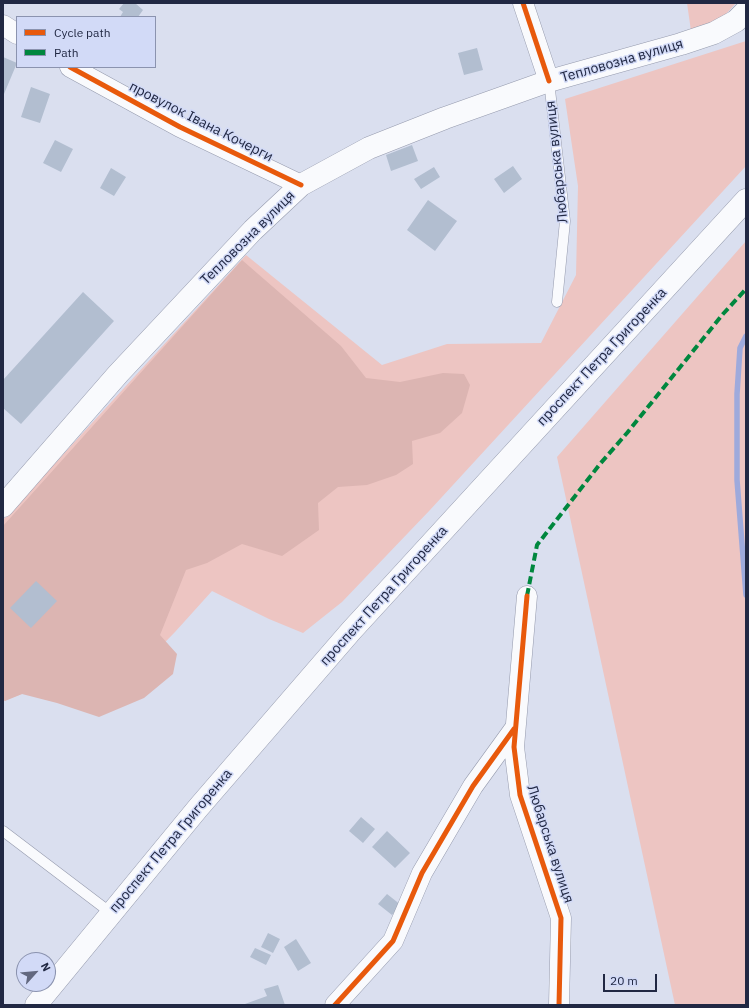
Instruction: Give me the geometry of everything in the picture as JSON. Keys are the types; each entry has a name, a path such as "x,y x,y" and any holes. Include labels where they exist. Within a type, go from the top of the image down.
{"main road":[{"name":"Тепловозна вулиця","path":"3,506 118,374 253,230 301,185 370,148 445,118 549,81 681,44 714,33 736,21 746,11"},
{"name":"проспект Петра Григоренка","path":"36,1005 198,808 351,631 746,200"}],"street":[{"name":"Любарська вулиця","path":"523,3 549,81"},
{"path":"3,25 16,33"},
{"name":"провулок Івана Кочерги","path":"72,68 180,127 301,185"},
{"name":"Любарська вулиця","path":"527,596 514,747 520,795 561,918 559,1005"},
{"path":"335,1005 393,941 422,873 473,786 515,728"}],"lane":[{"name":"Любарська вулиця","path":"549,81 565,221 557,302"},
{"path":"3,831 111,912"}],"shaded area":[{"path":"687,3 736,3 716,25 691,31"},
{"path":"746,41 746,166 430,510 342,602 303,633 269,619 212,591 138,670 22,694 3,701 3,520 246,255 382,365 447,344 541,343 576,275 578,186 565,99"},
{"path":"746,241 746,1005 675,1005 557,457"},
{"path":"242,260 341,346 366,378 400,382 443,373 464,374 470,385 462,413 440,433 412,441 413,464 396,475 367,485 338,487 318,503 319,530 282,556 242,544 207,563 186,570 160,635 177,654 173,674 144,698 99,717 57,703 22,694 5,701 3,700 3,526"}],"building":[{"path":"124,3 135,3 143,10 139,16 121,16 123,12 119,9"},
{"path":"477,48 483,70 464,75 458,53"},
{"path":"3,57 16,63 16,65 4,94"},
{"path":"31,87 50,94 40,123 21,117"},
{"path":"55,140 73,149 61,172 43,163"},
{"path":"412,145 418,161 391,171 386,155"},
{"path":"513,166 522,179 504,193 494,179"},
{"path":"434,167 440,177 421,189 414,179"},
{"path":"111,168 126,177 114,196 100,188"},
{"path":"428,200 457,221 435,251 407,230"},
{"path":"83,292 114,321 21,424 3,408 3,380"},
{"path":"36,581 57,601 31,628 10,608"},
{"path":"361,817 375,829 363,843 349,831"},
{"path":"387,831 410,853 395,868 372,847"},
{"path":"387,894 401,905 392,915 378,904"},
{"path":"268,933 280,939 273,953 261,947"},
{"path":"296,939 311,963 298,971 284,947"},
{"path":"255,948 271,955 266,965 250,957"},
{"path":"278,985 285,1005 245,1004 267,996 264,989"}],"waterway":[{"path":"746,336 740,348 737,394 737,480 746,595"}],"marked path":[{"path":"527,596 537,545 600,464 627,433 723,314 746,289"}],"cycle path":[{"path":"523,3 549,81"},
{"path":"72,68 180,127 301,185"},
{"path":"527,596 514,747 520,795 561,918 559,1005"},
{"path":"335,1005 393,941 422,873 473,786 514,729"}]}
